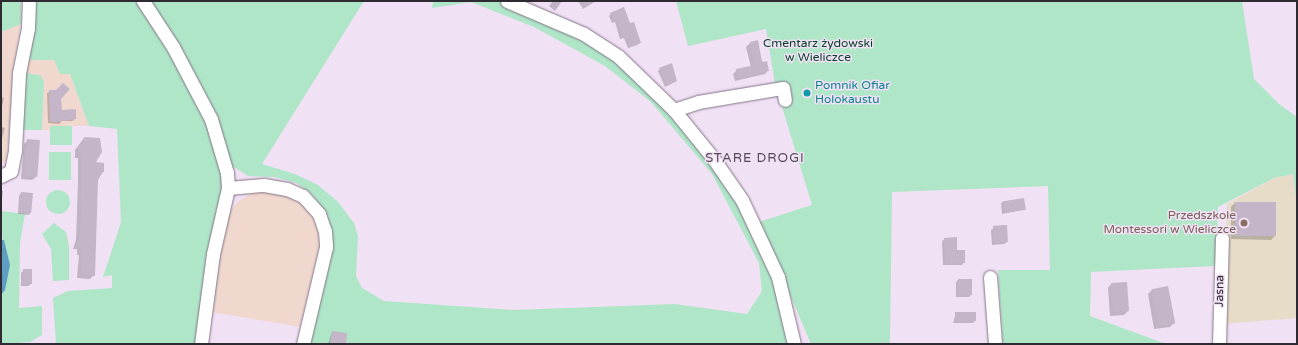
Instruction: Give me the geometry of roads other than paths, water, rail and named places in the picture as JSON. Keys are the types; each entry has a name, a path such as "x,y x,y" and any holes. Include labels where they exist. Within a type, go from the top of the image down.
{"street":[{"path":"1,176 11,171 15,150 19,73 28,28 30,1"},
{"path":"143,1 173,48 211,119 223,156 228,188 216,239 201,344"},
{"path":"507,1 533,6 584,34 618,56 674,110 713,158 742,200 778,277 794,344"},
{"path":"674,110 698,102 783,88 785,100"},
{"path":"228,188 264,185 287,188 303,196 319,214 325,231 326,247 303,344"},
{"name":"Jasna","path":"1219,344 1222,238"},
{"path":"990,277 995,344"}],"water":[{"path":"1,240 4,240 10,265 5,290 1,295"}],"place":[{"name":"Pomnik Ofiar Holokaustu","path":"807,93"},
{"name":"Przedszkole Montessori w Wieliczce","path":"1244,223"}],"district":[{"name":"STARE DROGI","path":"755,158"}],"park label":[{"name":"Cmentarz żydowski w Wieliczce","path":"818,51"}]}
